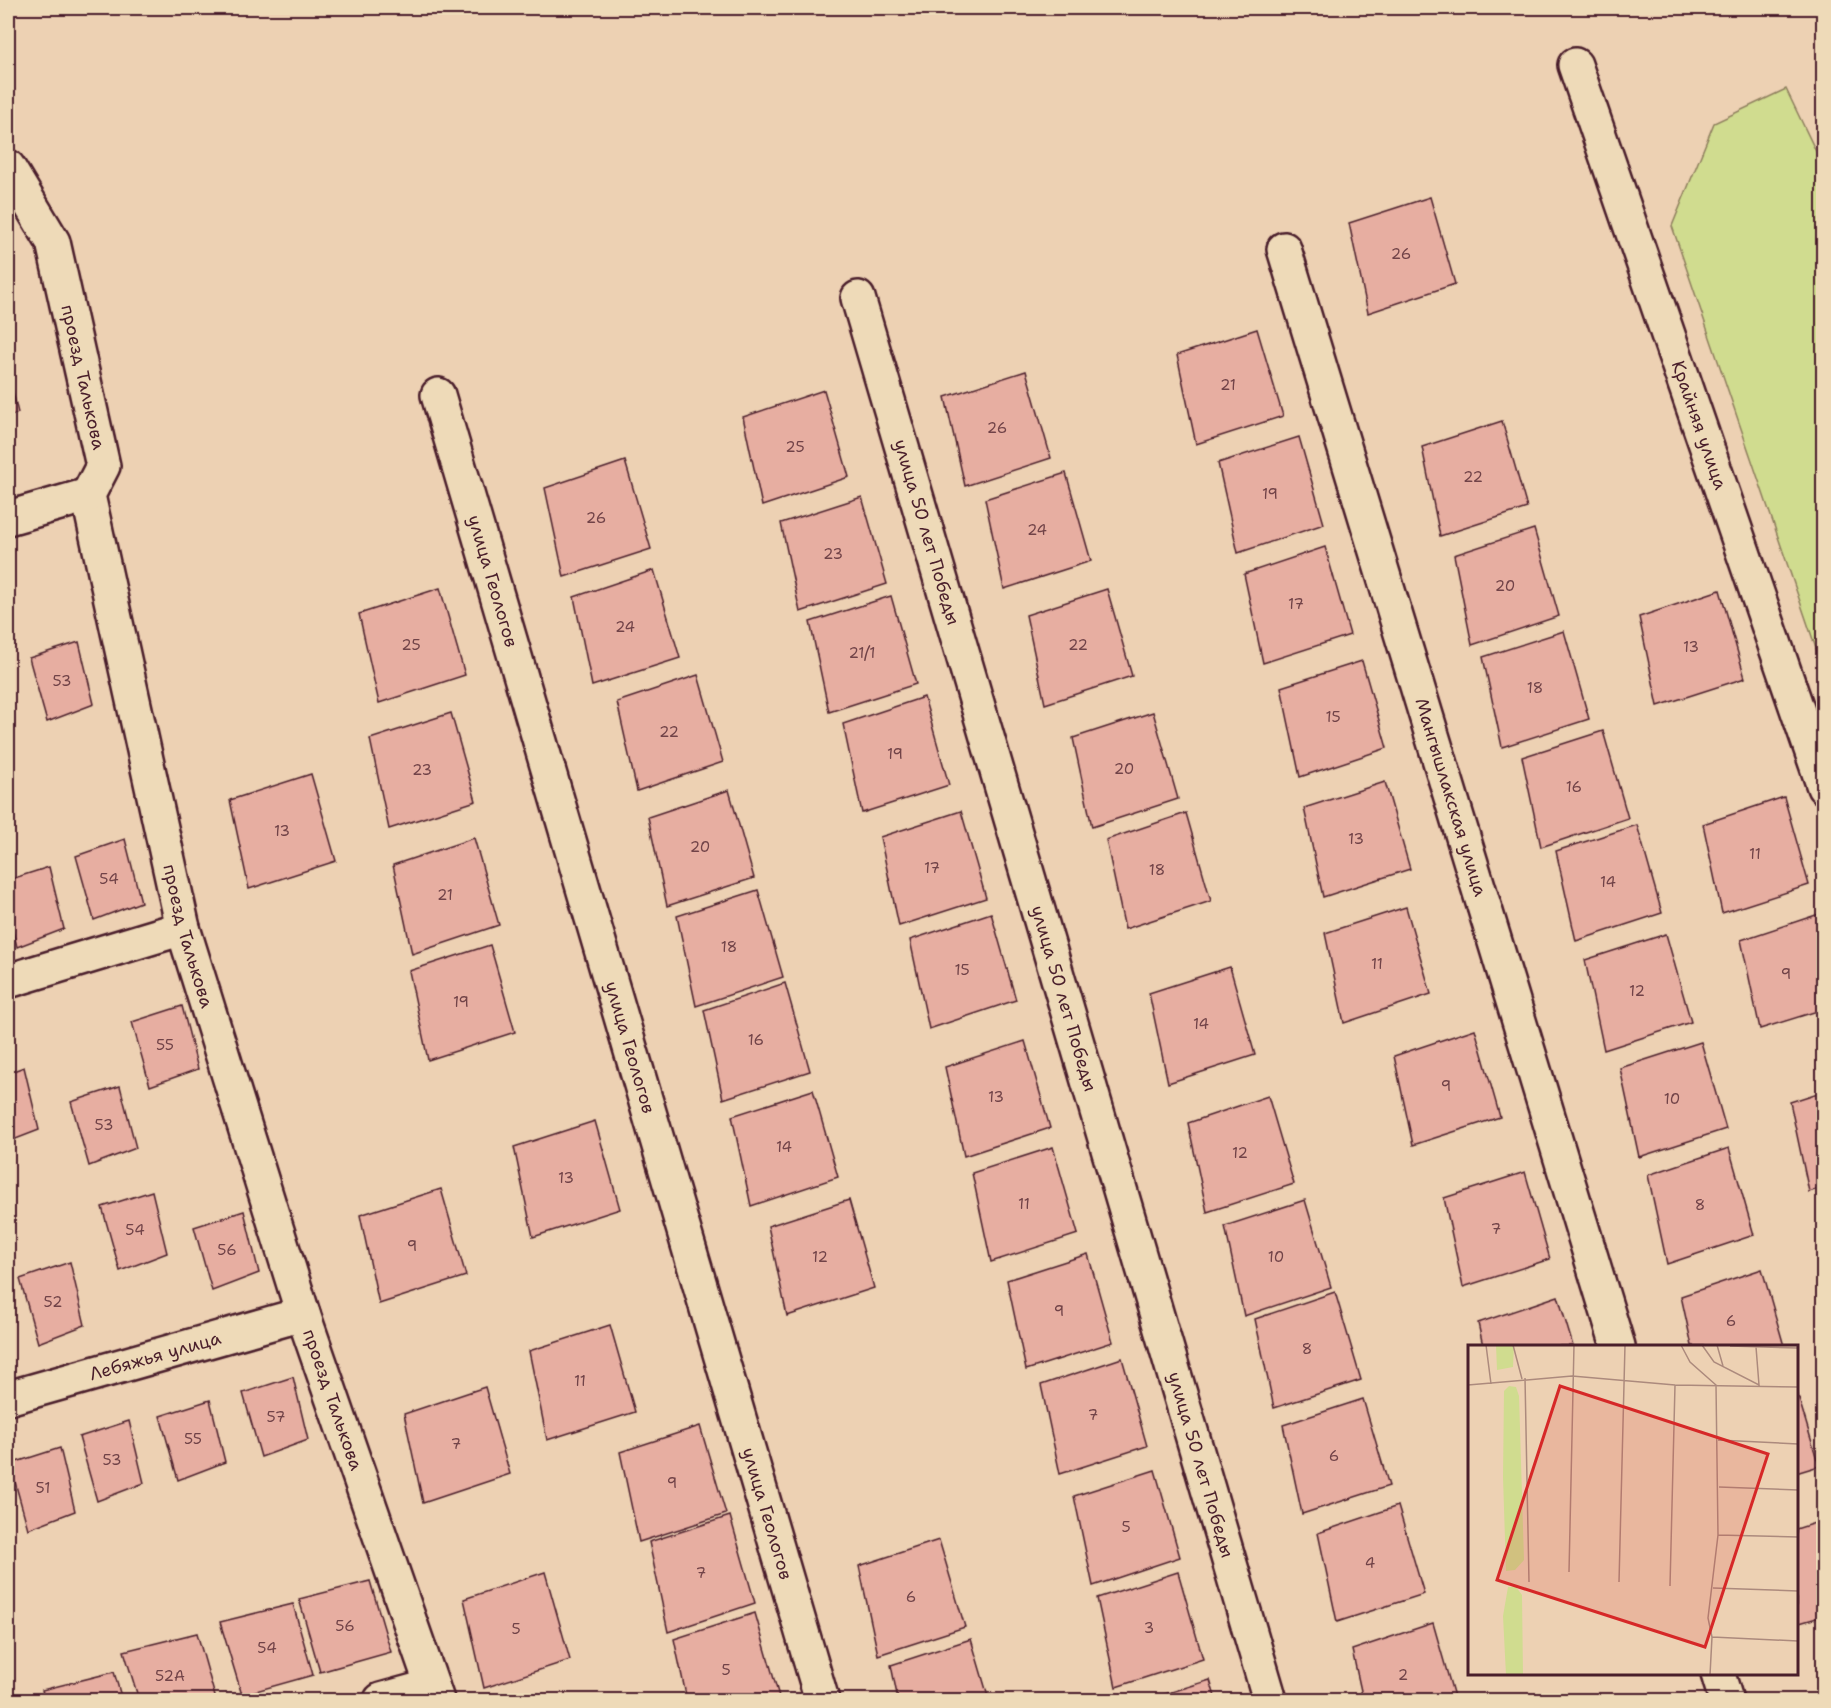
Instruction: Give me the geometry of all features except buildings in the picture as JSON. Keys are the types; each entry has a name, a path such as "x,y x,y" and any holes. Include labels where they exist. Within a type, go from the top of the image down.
{"street":[{"name":"Крайняя улица","path":"1575,65 1824,787"},
{"name":"проезд Талькова","path":"8,167 53,242 103,466 88,495 183,928 303,1314 435,1693"},
{"name":"Мангышлакская улица","path":"1284,249 1617,1345"},
{"name":"улица 50 лет Победы","path":"858,298 1270,1701"},
{"name":"улица Геологов","path":"438,394 822,1701"},
{"path":"8,518 88,495"},
{"path":"8,981 183,928"},
{"name":"Лебяжья улица","path":"8,1398 303,1314"},
{"path":"1718,1675 1726,1701"},
{"path":"381,1701 435,1693"}],"green space":[{"path":"1786,89 1823,166 1823,669 1672,226 1714,123"}]}
